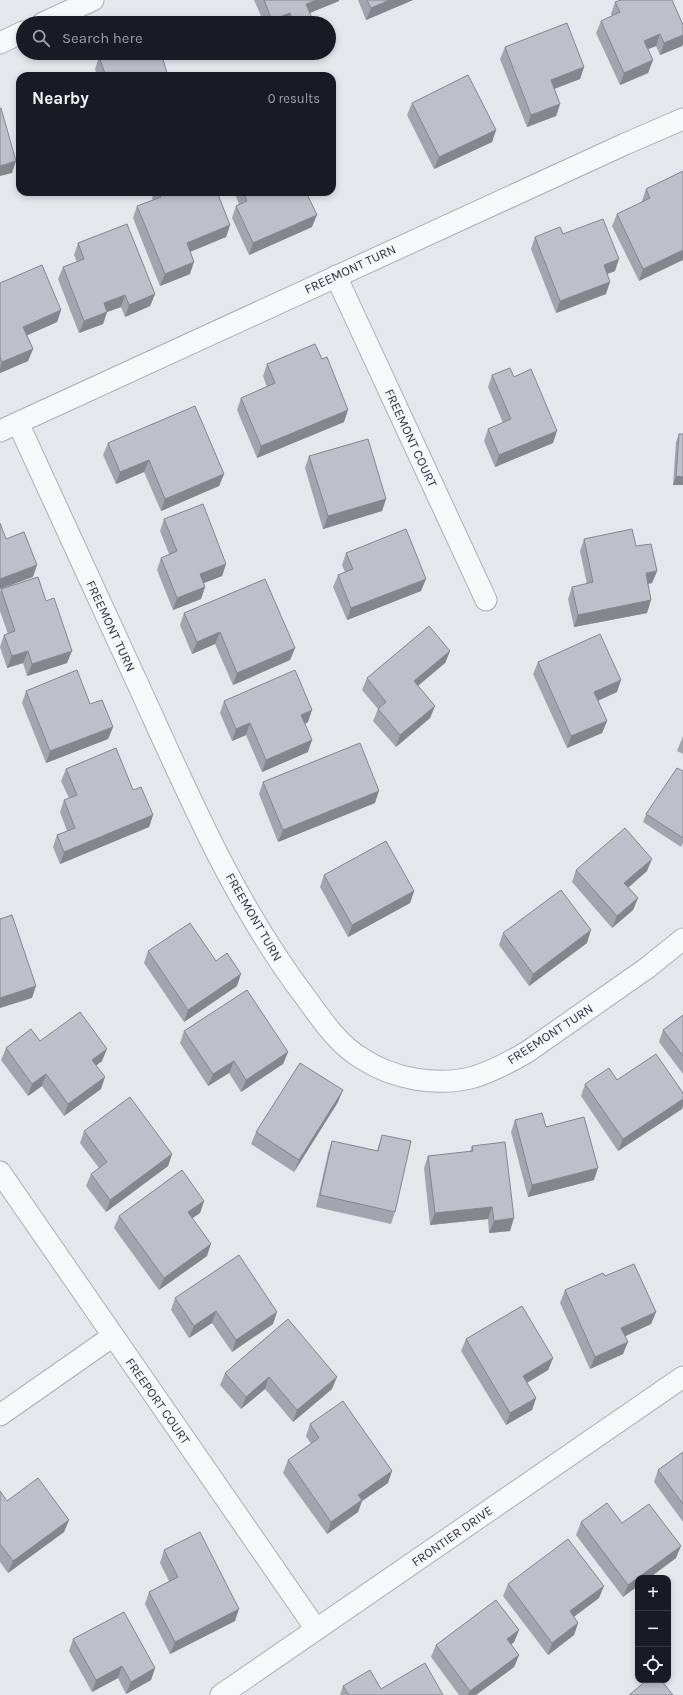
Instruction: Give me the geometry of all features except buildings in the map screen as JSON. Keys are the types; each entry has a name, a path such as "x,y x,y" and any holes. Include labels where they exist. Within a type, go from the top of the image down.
{"street":[{"path":"58,16 93,0"},
{"path":"0,43 16,35"},
{"name":"FREEMONT TURN","path":"683,119 645,134 9,427 192,802 227,871 264,938 286,972 331,1032 344,1045 361,1058 379,1068 417,1079 436,1081 474,1077 508,1063 527,1052 642,972 683,939"},
{"name":"FREEMONT COURT","path":"336,276 486,600"},
{"name":"FREEPORT COURT","path":"0,1172 316,1629"},
{"path":"0,1415 113,1336"},
{"name":"FRONTIER DRIVE","path":"221,1695 683,1377"}]}
